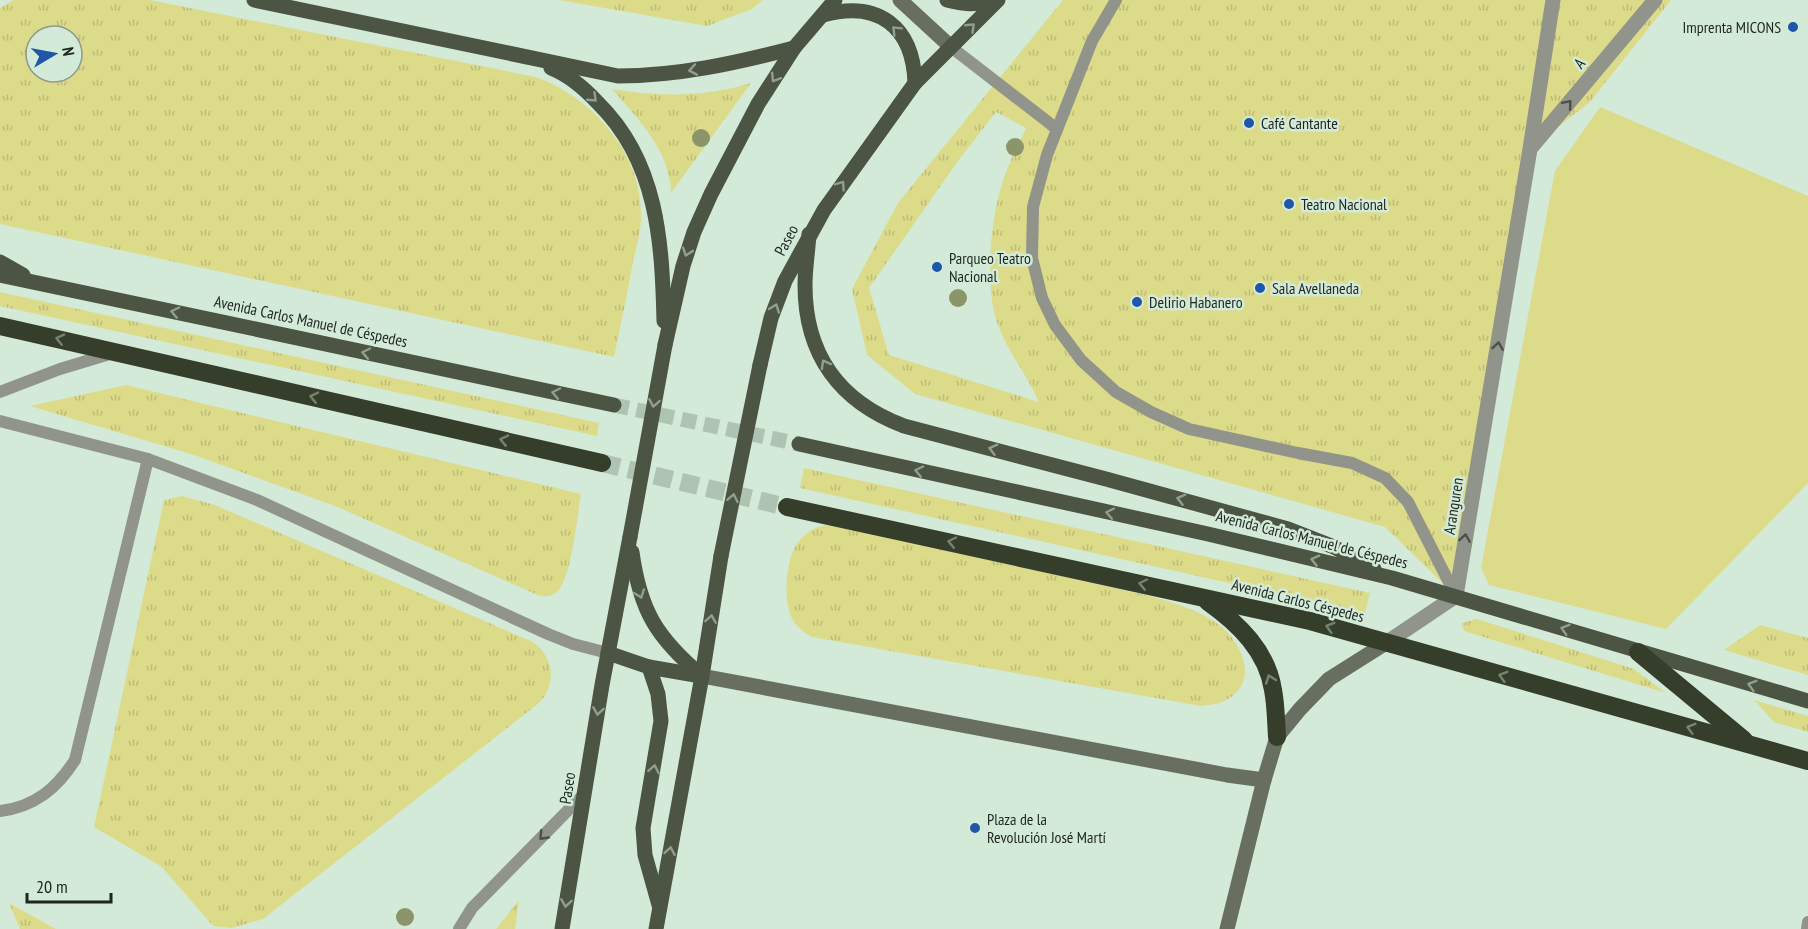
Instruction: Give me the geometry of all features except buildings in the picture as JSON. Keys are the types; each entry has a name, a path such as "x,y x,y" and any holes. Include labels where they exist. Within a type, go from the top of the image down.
{"highway":[{"path":"0,326 602,463"},
{"path":"787,507 1200,596 1233,619 1256,648 1273,688 1277,737"},
{"name":"Avenida Carlos Céspedes","path":"1200,596 1310,621 1386,643"},
{"path":"1386,643 1808,761"},
{"path":"1638,652 1750,745"}],"main road":[{"path":"254,0 618,76 653,76 740,61 794,48"},
{"path":"702,676 670,647 646,610 636,582 630,537 665,345 682,266 711,194 758,104 794,48 835,0"},
{"path":"947,0 962,4 983,3 991,0"},
{"name":"Paseo","path":"702,676 721,555 760,365 771,318 781,291 809,234 824,210 915,83 998,0"},
{"path":"823,15 842,10 861,10 880,16 896,28 908,44 914,63 915,83"},
{"path":"526,58 558,71 591,95 608,112 635,150 653,201 663,289 665,345"},
{"path":"809,234 805,285 806,307 814,342 838,384 863,406 904,426 1288,529 1334,547 1392,578"},
{"path":"0,262 36,283"},
{"name":"Avenida Carlos Manuel de Céspedes","path":"0,275 614,405"},
{"name":"Avenida Carlos Manuel de Céspedes","path":"799,444 1392,578 1808,701"},
{"name":"Paseo","path":"562,929 608,653 630,537"},
{"path":"608,653 649,667 702,676"},
{"path":"649,667 658,694 661,721 643,828 645,855 660,908"},
{"path":"656,929 702,676"}],"street":[{"path":"900,0 951,47"},
{"name":"Aranguren","path":"1456,596 1553,0"},
{"name":"A","path":"1530,149 1655,0"},
{"path":"1227,929 1277,737 1329,679 1456,596"},
{"path":"702,676 1227,775 1264,780"}],"lane":[{"path":"1116,0 1092,41 1047,155 1033,207 1032,258 1042,298 1055,325 1081,360 1116,392 1151,412 1189,429 1352,463 1385,478 1408,502 1456,596"},
{"path":"951,47 1058,129"},
{"path":"0,392 60,369 117,352"},
{"path":"0,421 148,459 257,500 548,634 573,644 608,653"},
{"path":"0,810 13,809 30,803 48,792 63,778 75,760 148,459"},
{"path":"459,929 472,908 584,794"},
{"path":"1807,929 1808,922"}],"green space":[{"path":"14,0 150,0 536,77 557,86 577,99 611,131 624,151 633,172 639,194 641,218 614,357 0,224 0,8"},
{"path":"559,0 763,0 752,9 707,26"},
{"path":"1063,0 1671,0 1590,102 1530,149 1456,596 1385,527 915,394 867,355 852,289 898,203","holes":["996,112 1026,128 1001,186 993,225 990,269 993,309 998,325 1039,402 889,355 869,288 958,161"]},
{"path":"751,83 671,193 669,177 659,149 642,124 612,89 682,94 717,91"},
{"path":"1600,107 1808,196 1808,483 1666,629 1489,585 1481,568 1555,171"},
{"path":"0,292 599,423 597,436 0,306"},
{"path":"126,385 581,494 576,530 563,583 554,594 540,596 335,506 194,455 30,406"},
{"path":"804,468 1370,593 1365,613 800,488"},
{"path":"182,496 215,505 533,642 545,655 551,671 549,688 539,703 263,919 232,928 213,926 162,867 94,827 164,500"},
{"path":"826,525 839,526 1150,596 1188,608 1223,628 1236,644 1244,664 1243,683 1237,692 1225,701 1201,706 812,637 798,627 790,614 787,593 788,569 794,548 802,538 811,530"},
{"path":"1477,619 1634,669 1666,693 1464,631 1462,623"},
{"path":"1760,625 1808,638 1808,675 1724,650"},
{"path":"1754,700 1808,716 1808,732 1774,722"},
{"path":"519,900 515,929 496,929"},
{"path":"9,903 56,929 20,929"}],"tunnel":[{"path":"614,405 799,444"},
{"path":"602,463 787,507"}],"place":[{"name":"Imprenta MICONS","path":"1793,27"},
{"name":"Café Cantante","path":"1249,123"},
{"name":"Teatro Nacional","path":"1289,204"},
{"name":"Parqueo Teatro Nacional","path":"937,267"},
{"name":"Sala Avellaneda","path":"1260,288"},
{"name":"Delirio Habanero","path":"1137,302"},
{"name":"Plaza de la Revolución José Martí","path":"975,828"}]}
